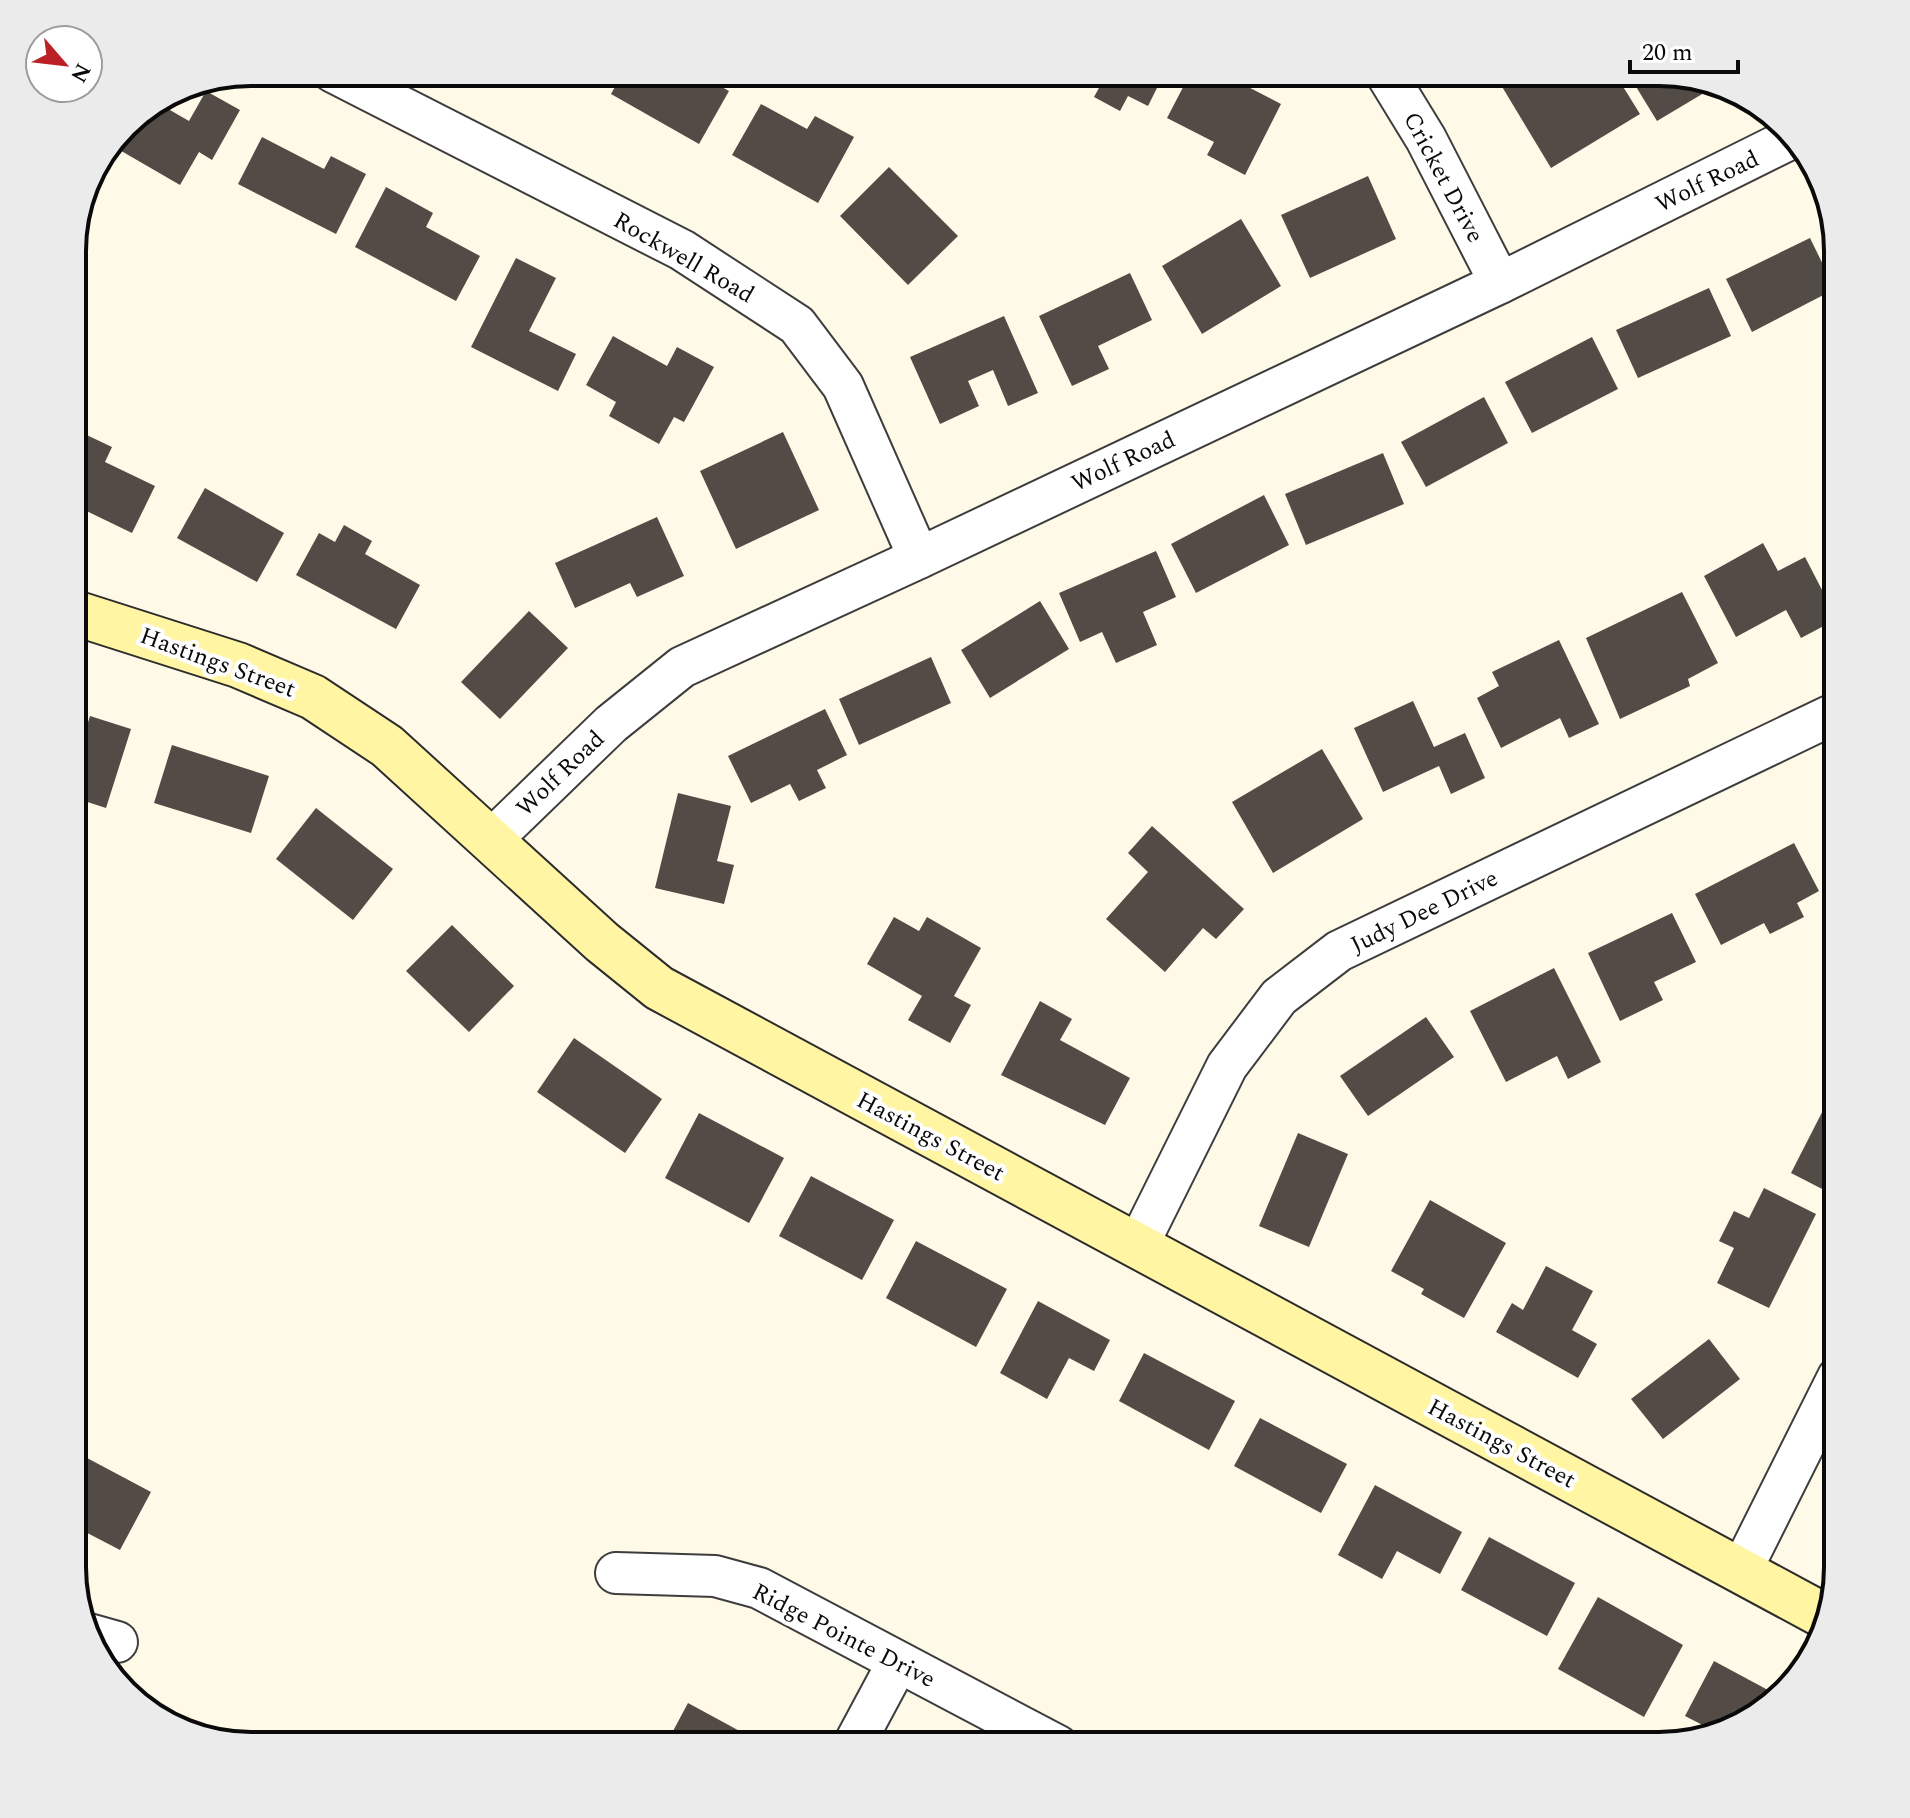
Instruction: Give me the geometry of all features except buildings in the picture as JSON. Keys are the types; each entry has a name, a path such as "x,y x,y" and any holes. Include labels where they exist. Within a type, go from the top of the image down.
{"street":[{"name":"Rockwell Road","path":"360,86 682,250 797,325 843,386 919,558"},
{"name":"Cricket Drive","path":"1394,86 1426,139 1500,283"},
{"name":"Wolf Road","path":"490,841 611,724 682,667 1500,283 1783,142"},
{"name":"Hastings Street","path":"86,616 238,665 313,697 387,746 602,942 659,988 1817,1612"},
{"name":"Judy Dee Drive","path":"1137,1247 1227,1066 1279,997 1339,951 1824,719"},
{"path":"1741,1571 1824,1405"},
{"name":"Ridge Pointe Drive","path":"616,1573 715,1576 759,1588 1031,1732"},
{"path":"860,1732 898,1662"}]}
